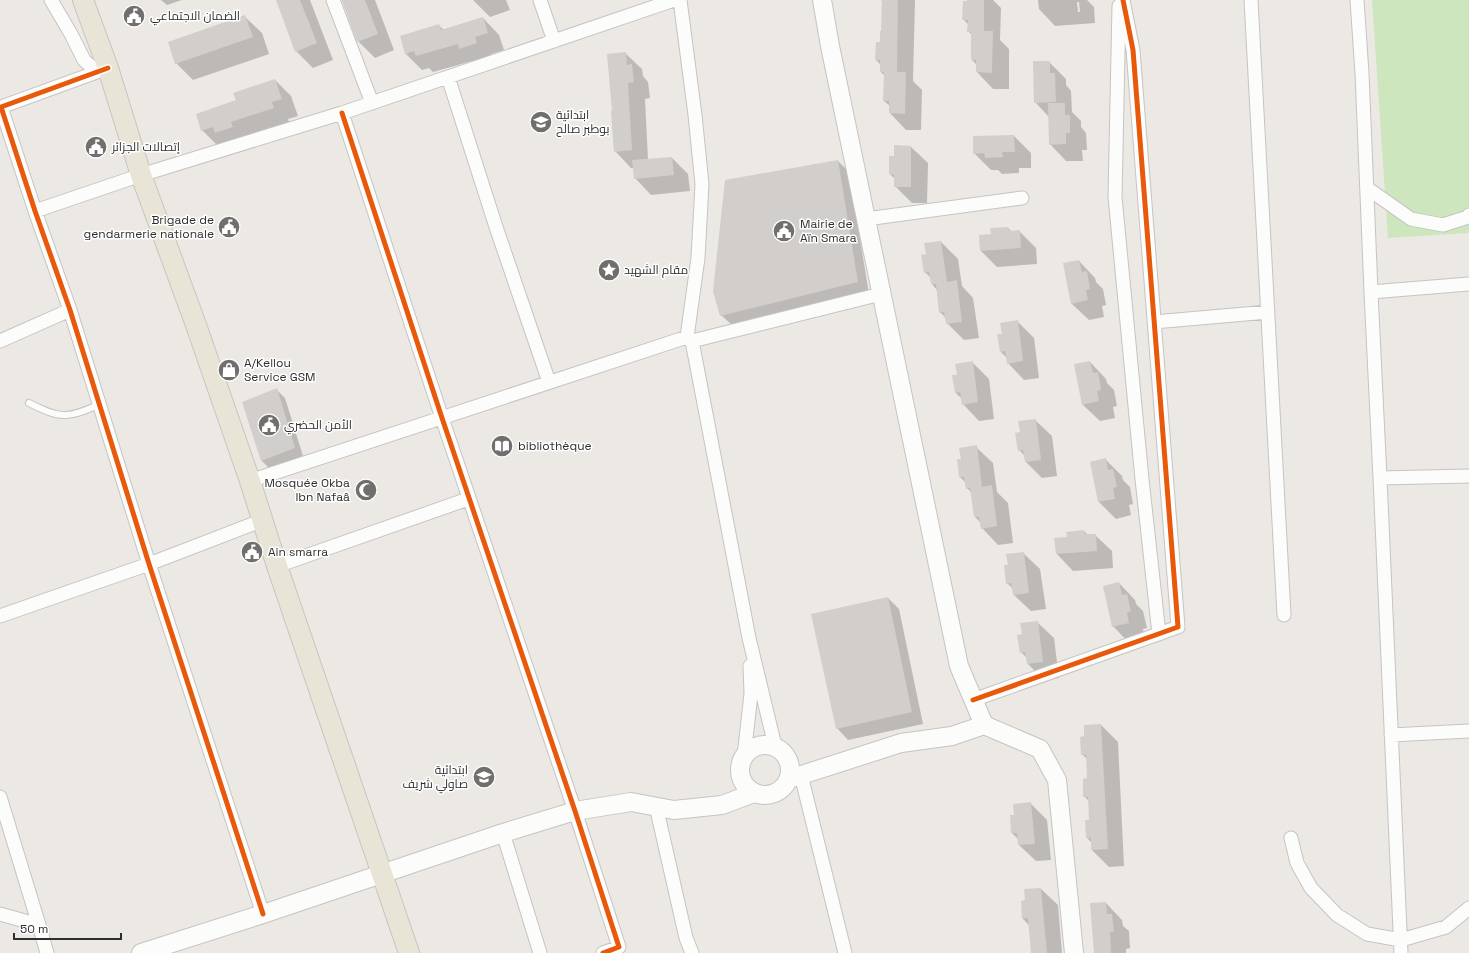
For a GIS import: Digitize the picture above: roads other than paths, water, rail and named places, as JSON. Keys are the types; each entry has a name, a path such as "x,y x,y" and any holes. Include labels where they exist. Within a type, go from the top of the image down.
{"main road":[{"path":"83,0 102,70 196,324 409,953"}],"street":[{"path":"51,0 84,60 102,70"},
{"path":"333,0 372,103"},
{"path":"540,0 554,41"},
{"path":"35,211 141,175 342,113 674,0"},
{"path":"680,0 695,115 702,184 698,258 690,339 749,638 774,746"},
{"path":"822,0 881,294 959,666 984,725"},
{"path":"1118,0 1115,197 1142,479 1159,634"},
{"path":"973,700 1178,627 1133,50 1124,0"},
{"path":"1250,0 1284,615"},
{"path":"1357,0 1362,80 1401,947"},
{"path":"102,70 1,108 70,310 263,914"},
{"path":"448,77 496,227 549,382"},
{"path":"342,113 468,499 575,811 619,947 603,953"},
{"path":"1367,188 1411,220 1443,225 1468,217 1469,215"},
{"path":"866,220 1022,198"},
{"path":"1371,292 1469,284"},
{"path":"250,481 549,382 690,339 881,294"},
{"path":"0,341 70,310"},
{"path":"1154,322 1268,312"},
{"path":"1380,478 1469,476"},
{"path":"277,566 468,499"},
{"path":"0,616 150,564 263,520"},
{"path":"749,638 751,694 744,756 740,764 741,777 747,788 754,793 762,796 775,794 795,777 901,743 952,736 984,725 1040,749 1057,780 1074,953"},
{"path":"1392,735 1469,731"},
{"path":"744,756 754,747 768,744 780,749 788,758 791,772 795,777 846,953"},
{"path":"788,758 839,763"},
{"path":"141,953 263,914 503,833 575,811 631,802 674,810 722,805 754,793"},
{"path":"0,797 3,813 39,925 46,953"},
{"path":"656,806 686,938 692,953"},
{"path":"503,833 540,953"},
{"path":"1291,838 1297,863 1311,888 1337,916 1367,934 1401,947 1446,927 1469,908"},
{"path":"0,914 39,925"}],"lane":[{"path":"29,403 50,413 66,416 83,412 100,404"}],"place":[{"name":"الضمان الاجتماعي","path":"134,16"},
{"name":"ابتدائية بوطبر صالح","path":"541,122"},
{"name":"إتصالات الجزائر","path":"96,147"},
{"name":"Brigade de gendarmerie nationale","path":"229,227"},
{"name":"Mairie de Aïn Smara","path":"784,231"},
{"name":"مقام الشهيد","path":"609,270"},
{"name":"A/Kellou Service GSM","path":"229,370"},
{"name":"الأمن الحضري","path":"269,425"},
{"name":"bibliothèque","path":"502,446"},
{"name":"Mosquée Okba Ibn Nafaâ","path":"366,490"},
{"name":"Ain smarra","path":"252,552"},
{"name":"ابتدائية صاولي شريف","path":"484,777"}]}
